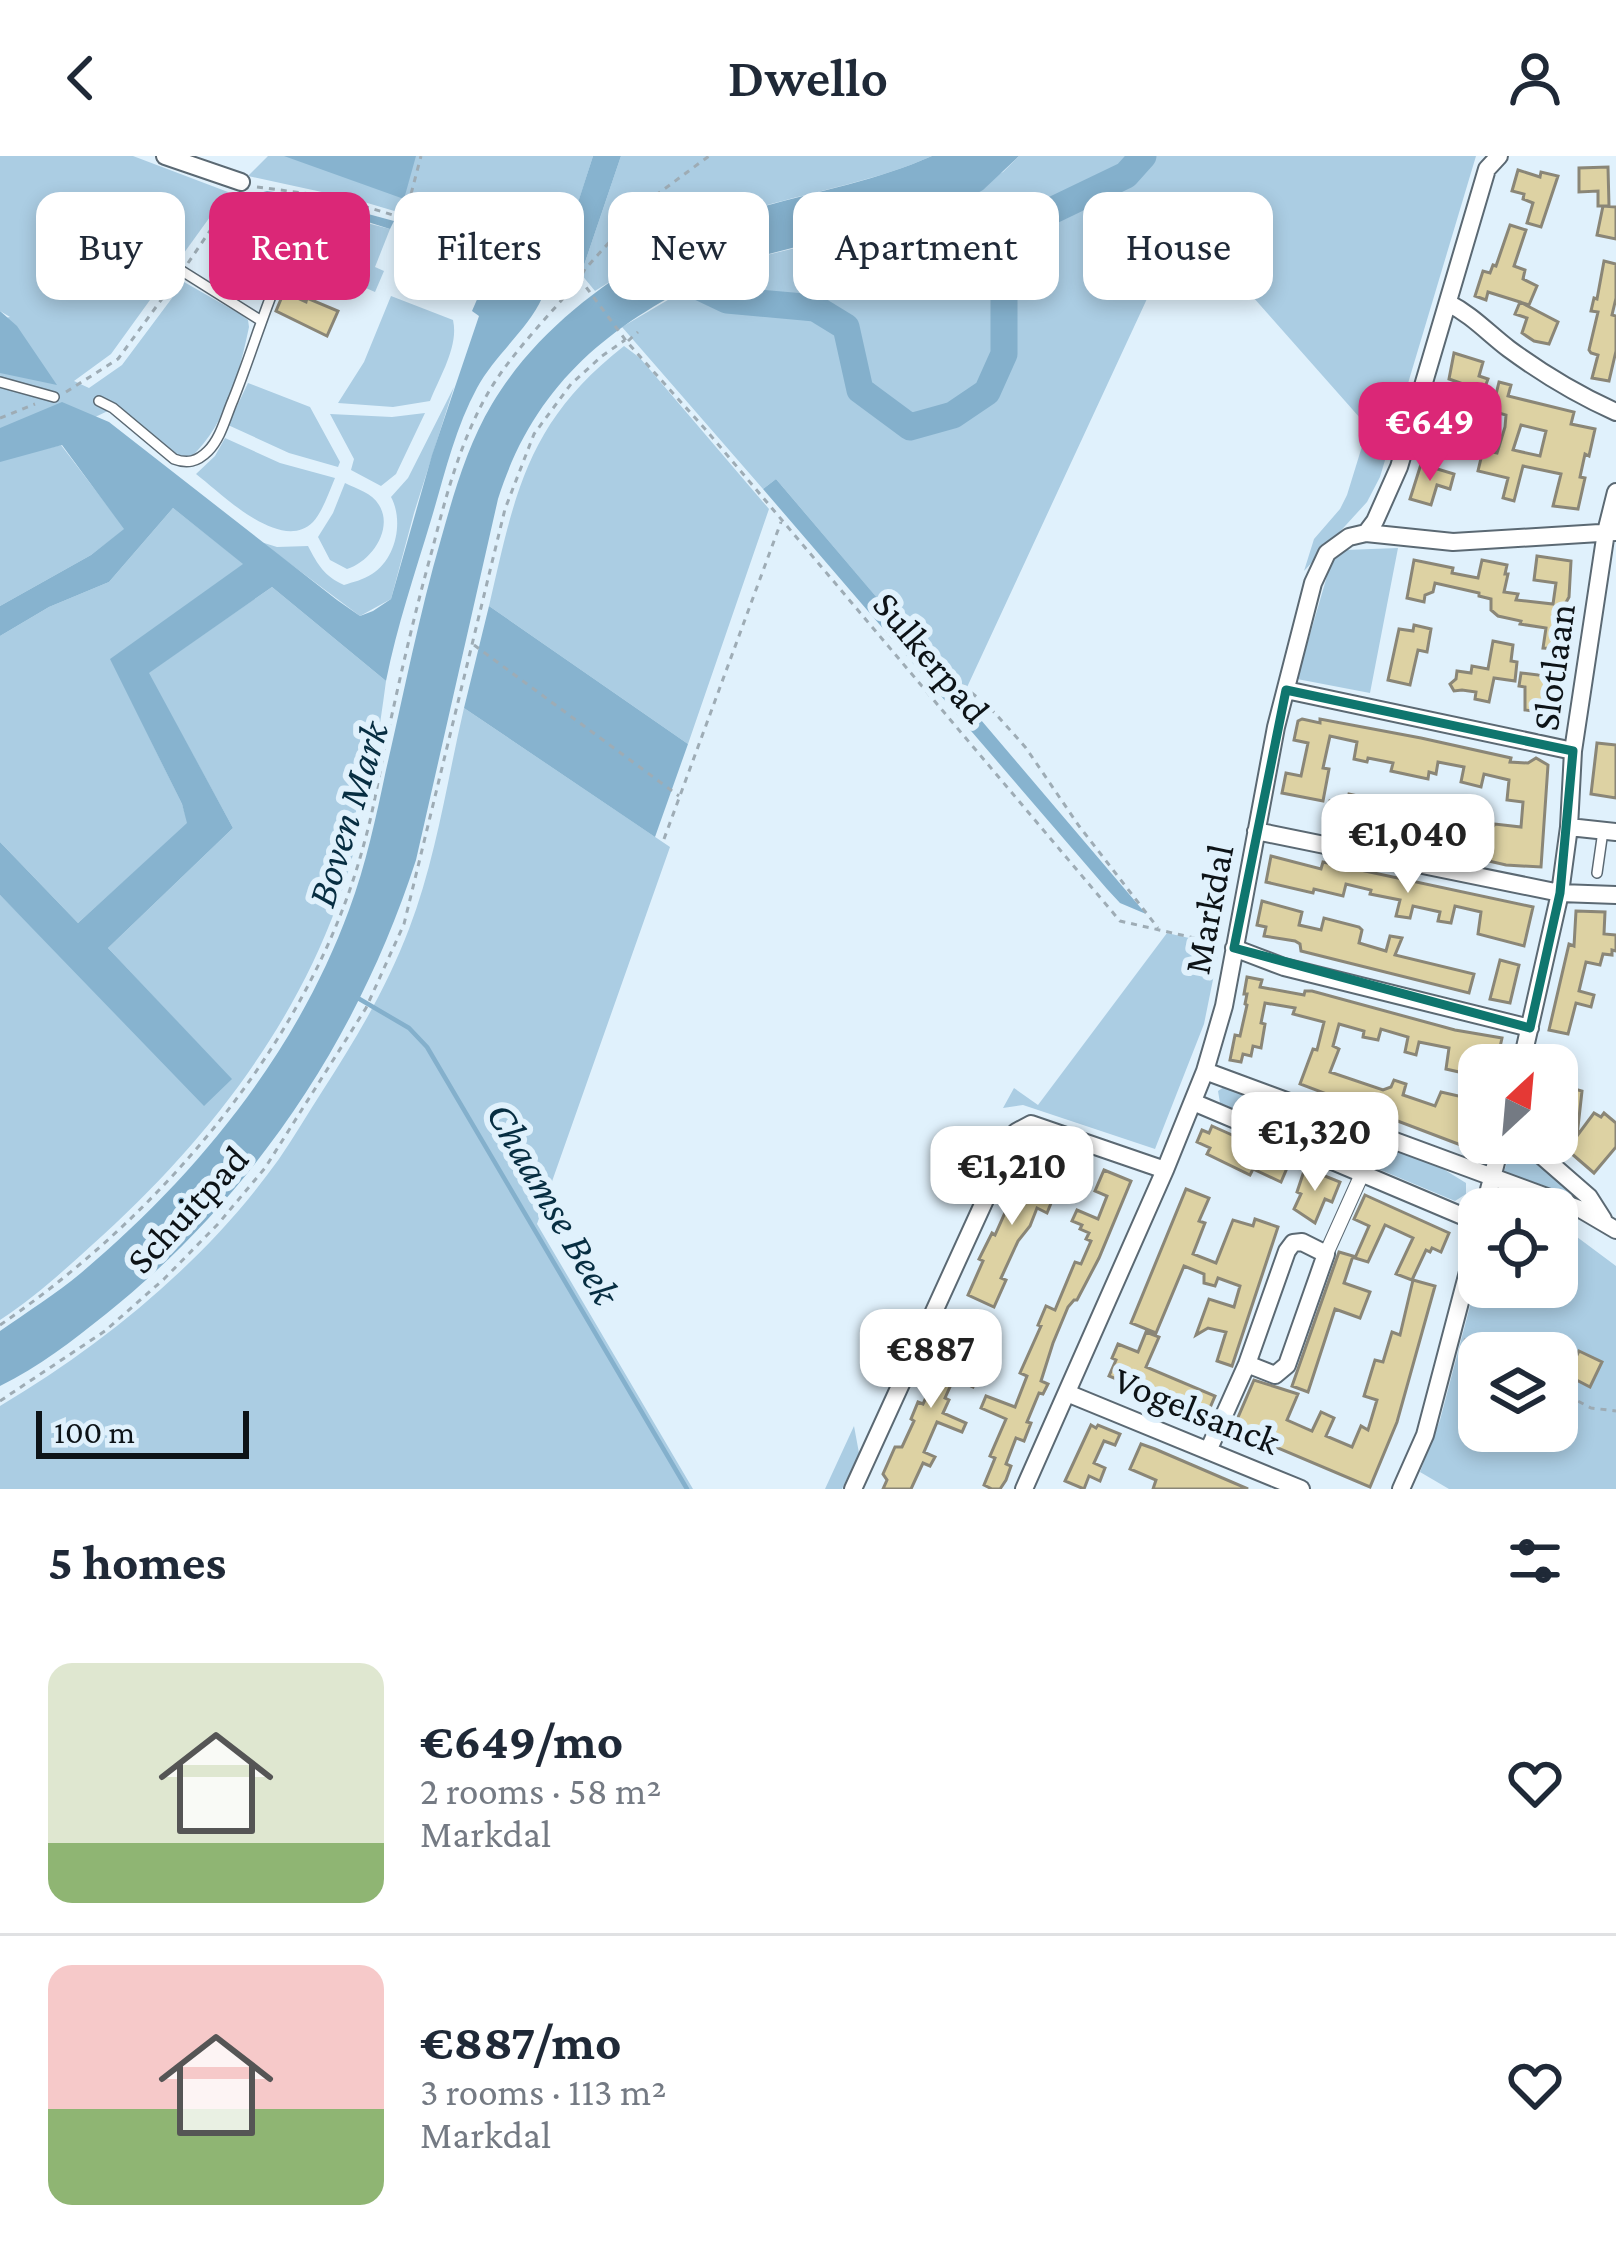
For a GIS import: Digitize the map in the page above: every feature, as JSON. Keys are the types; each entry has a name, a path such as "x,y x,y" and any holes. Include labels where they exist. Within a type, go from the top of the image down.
{"street":[{"path":"165,156 241,182"},
{"name":"Markdal","path":"1024,1489 1205,1071 1224,1006 1276,727 1313,584 1327,553 1349,537 1366,532 1375,521 1399,467 1487,169 1498,156"},
{"path":"1448,303 1467,312 1507,348 1576,395 1616,412"},
{"name":"Slotlaan","path":"1526,1044 1560,893 1573,752 1616,492"},
{"path":"1366,532 1453,542 1611,532"},
{"path":"1286,690 1573,752"},
{"path":"1569,827 1610,832"},
{"path":"1256,831 1560,893 1616,895"},
{"path":"1234,947 1284,967 1530,1028"},
{"path":"1205,1071 1582,1210 1612,1227"},
{"path":"1193,1102 1458,1217"},
{"path":"854,1489 1016,1132 1031,1124 1165,1171"},
{"path":"1489,1188 1495,1164"},
{"path":"1551,1164 1589,1197 1612,1227"},
{"path":"1247,1364 1275,1375 1287,1365 1326,1254 1362,1174"},
{"path":"1208,1451 1247,1364 1287,1251 1302,1242 1326,1254"},
{"path":"1406,1487 1426,1435 1458,1308"},
{"name":"Vogelsanck","path":"1067,1393 1301,1489"}],"lane":[{"path":"185,274 260,320"},
{"path":"99,401 174,459 192,461 216,441 269,300"},
{"path":"0,382 54,397"},
{"path":"1598,873 1610,832"}],"path":[{"path":"412,192 422,156"},
{"path":"584,271 644,204 709,156"},
{"path":"185,268 241,182 334,196 394,215"},
{"name":"Sulkerpad","path":"584,286 1120,920 1234,947"},
{"path":"0,418 54,397 118,359 161,300"},
{"path":"0,1325 47,1293 114,1235 225,1117 313,976 365,842 417,604 463,448 501,372 563,300"},
{"name":"Schuitpad","path":"0,1401 105,1331 218,1224 265,1168 366,1009 404,924 505,509 534,434 571,384 638,332"},
{"path":"664,839 782,520"},
{"path":"473,644 680,796"},
{"path":"923,687 964,686 977,694 1026,748 1160,930"},
{"path":"1452,1332 1458,1335"},
{"path":"1578,1401 1616,1411"}],"highlighted area":[{"path":"1286,690 1573,751 1560,893 1530,1028 1234,948"}],"shaded area":[{"path":"0,156 133,156 228,192 209,192 209,218 185,252 185,192 36,192 36,300 150,300 111,354 74,381 89,388 122,365 171,300 185,300 185,283 240,314 249,327 220,419 184,463 112,409 9,458 61,445 125,529 91,555 0,606 0,319 10,317 0,311"},
{"path":"268,156 593,156 581,192 394,192 394,211 370,204 370,192 322,192 248,176"},
{"path":"284,156 416,156 406,192 394,195"},
{"path":"593,156 621,156 584,265 584,192"},
{"path":"621,156 932,156 817,192 793,192 793,198 769,205 769,192 609,192"},
{"path":"932,156 1019,156 979,192 818,192"},
{"path":"1019,156 1476,156 1380,477 1367,502 1304,571 1314,539 1347,495 1368,427 1256,300 1273,300 1273,192 1083,192 1083,300 1146,300 962,698 776,479 763,489 622,327 668,300 769,300 769,254 793,249 793,300 1059,300 1059,192 961,192 1003,172"},
{"path":"608,194 608,283 595,291 584,278"},
{"path":"793,199 793,248 769,254 769,205"},
{"path":"370,214 394,221 390,229 370,223"},
{"path":"370,224 390,229 375,267 384,271 375,292 370,290"},
{"path":"608,284 608,300 665,300 580,363 554,391 513,459 498,499 416,860 364,990 294,1110 208,1218 106,1314 42,1362 0,1386 0,1331 81,1273 164,1195 239,1109 301,1014 327,963 366,858 433,568 468,453 509,378 572,311"},
{"path":"391,296 453,320 451,350 430,401 393,407 338,403 364,362"},
{"path":"477,300 541,300 484,376 462,419 386,681 272,587 149,673 233,828 108,948 232,1079 204,1106 0,895 0,842 78,923 187,823 110,659 243,564 173,508 109,582 49,607 0,636 0,606 91,555 124,529 62,445 0,462 0,428 62,402 109,422 360,616 391,599 432,455 479,316 472,311"},
{"path":"0,311 17,326 57,385 0,373"},
{"path":"624,346 640,358 769,509 688,744 489,606 507,528 530,462 566,403"},
{"path":"248,383 310,407 340,462 338,467 289,453 228,425"},
{"path":"454,387 391,599 360,616 261,542 277,547 308,546 322,569 344,585 372,574 387,559 395,539 397,517 391,497 408,478"},
{"path":"425,413 396,474 381,486 351,470 354,459 330,414 392,417"},
{"path":"225,438 280,463 335,478 313,522 300,530 269,526 196,474"},
{"path":"776,479 1146,914 1120,903 1107,889 763,489"},
{"path":"345,483 376,501 384,524 372,552 347,569 330,560 318,537"},
{"path":"173,508 244,564 111,659 188,823 78,923 0,842 0,636 49,607 109,582"},
{"path":"1398,548 1370,693 1297,679 1332,559 1345,550"},
{"path":"272,587 386,681 368,794 337,905 317,954 266,1047 203,1131 131,1209 0,1320 0,895 76,972 231,1079 108,948 233,828 148,673"},
{"path":"489,606 688,744 655,837 464,708"},
{"path":"464,708 670,847 537,1224 693,1489 0,1489 0,1406 116,1327 220,1232 279,1159 359,1032 391,971 418,902"},
{"path":"1167,933 1220,945 1204,1024 1155,1149 1023,1105 1003,1108 1014,1088 1038,1105"},
{"path":"1227,1085 1440,1167 1466,1183 1466,1188 1458,1188 1455,1201 1220,1103 1218,1091"},
{"path":"1506,1164 1541,1164 1567,1188 1551,1188 1504,1172"},
{"path":"1578,1238 1616,1266 1616,1489 1449,1489 1420,1472 1458,1352 1458,1452 1578,1452 1578,1332 1463,1332 1470,1308 1578,1308"},
{"path":"854,1426 859,1453 842,1489 825,1489"}],"building":[{"path":"1608,167 1609,206 1598,206 1598,191 1579,192 1579,168"},
{"path":"1518,170 1540,177 1541,172 1558,176 1541,227 1527,223 1533,203 1512,191"},
{"path":"1603,206 1616,207 1616,239 1597,235"},
{"path":"1510,225 1526,230 1514,266 1525,270 1523,279 1537,286 1529,305 1488,292 1486,300 1475,296 1483,271 1490,273 1496,266"},
{"path":"1604,261 1616,264 1612,315 1616,316 1616,351 1609,381 1592,378 1598,355 1589,350 1598,312 1591,311"},
{"path":"281,300 312,300 338,311 327,336 276,311"},
{"path":"1520,302 1558,322 1549,344 1522,333 1527,318 1515,314"},
{"path":"1454,353 1483,362 1479,376 1488,379 1475,414 1469,412 1460,443 1439,436 1432,427 1438,407 1457,413 1466,385 1449,379"},
{"path":"1499,382 1511,385 1508,396 1574,412 1571,424 1595,429 1580,477 1585,478 1578,509 1553,506 1561,474 1523,466 1514,501 1503,498 1508,478 1478,471 1483,450 1497,453 1505,427 1506,415 1492,411","holes":["1521,425 1546,431 1540,456 1513,450"]},
{"path":"1421,464 1454,474 1450,489 1437,485 1431,505 1410,499"},
{"path":"1537,556 1571,561 1559,649 1543,648 1546,628 1498,616 1491,610 1491,599 1479,593 1435,583 1424,602 1407,598 1414,560 1478,578 1482,560 1507,565 1504,592 1518,594 1516,600 1553,604 1556,583 1534,580"},
{"path":"1414,625 1431,629 1427,652 1418,650 1410,685 1388,680 1399,629 1413,631"},
{"path":"1493,641 1513,645 1515,681 1494,678 1489,702 1475,699 1476,692 1454,691 1450,684 1457,671 1471,673 1472,666 1488,669"},
{"path":"1521,673 1555,677 1553,714 1525,710"},
{"path":"1302,719 1421,738 1511,758 1510,762 1528,763 1536,758 1548,765 1541,867 1506,865 1325,823 1330,801 1347,804 1349,794 1362,797 1361,803 1412,818 1418,798 1430,801 1431,823 1453,828 1457,812 1471,814 1467,831 1486,835 1495,824 1521,827 1523,802 1507,800 1509,780 1484,774 1481,787 1461,782 1464,767 1438,762 1436,774 1429,772 1428,779 1391,771 1393,763 1354,759 1357,742 1330,736 1323,801 1282,793 1286,773 1301,776 1308,743 1294,740"},
{"path":"1597,743 1616,745 1616,798 1591,794"},
{"path":"1271,856 1321,869 1323,862 1533,907 1524,946 1478,934 1481,912 1455,906 1451,923 1438,921 1440,912 1413,906 1410,918 1396,916 1400,900 1370,894 1371,890 1346,884 1343,896 1266,882"},
{"path":"1262,901 1302,912 1299,925 1321,930 1324,918 1359,927 1359,943 1386,951 1390,936 1402,938 1395,955 1474,974 1469,993 1301,951 1295,941 1264,936 1266,927 1257,925"},
{"path":"1576,911 1605,912 1604,934 1616,935 1616,951 1603,954 1600,965 1586,962 1579,991 1594,995 1591,1007 1576,1003 1568,1034 1549,1030 1569,944 1574,946"},
{"path":"1500,960 1519,965 1510,1003 1490,999"},
{"path":"1247,977 1262,980 1260,987 1304,995 1312,991 1502,1038 1501,1044 1458,1044 1458,1072 1446,1069 1449,1048 1419,1042 1416,1055 1405,1052 1408,1037 1381,1029 1378,1040 1339,1024 1333,1046 1339,1049 1330,1072 1383,1090 1394,1080 1406,1084 1403,1095 1435,1106 1441,1092 1458,1096 1458,1144 1300,1084 1324,1022 1293,1014 1295,1008 1265,1003 1261,1048 1253,1046 1251,1056 1243,1054 1241,1062 1230,1060 1235,1035 1240,1036"},
{"path":"1594,1113 1601,1117 1604,1113 1616,1123 1616,1147 1594,1173 1578,1159 1578,1135"},
{"path":"1212,1126 1290,1161 1281,1182 1253,1169 1250,1175 1207,1154 1210,1148 1197,1142 1202,1130 1209,1133"},
{"path":"1032,1144 1048,1152 1037,1188 1054,1196 1047,1213 1037,1208 1018,1241 994,1307 968,1295 983,1261 979,1259 992,1233 995,1235"},
{"path":"1305,1168 1340,1182 1332,1202 1325,1199 1315,1223 1294,1209"},
{"path":"1104,1170 1131,1181 1099,1258 1077,1300 1068,1307 1053,1343 1041,1381 1048,1384 1039,1393 1024,1441 1016,1438 1006,1464 1011,1466 1006,1480 1000,1489 992,1489 984,1485 1006,1419 981,1408 986,1396 1015,1407 1027,1376 1020,1373 1046,1306 1055,1310 1075,1262 1081,1264 1091,1241 1086,1239 1089,1233 1080,1229 1082,1225 1072,1221 1077,1210 1098,1219 1107,1196 1095,1191"},
{"path":"1186,1189 1209,1198 1193,1254 1216,1263 1233,1220 1253,1226 1255,1219 1278,1227 1232,1366 1217,1361 1226,1332 1208,1328 1196,1335 1209,1299 1234,1307 1240,1286 1218,1278 1215,1286 1204,1283 1204,1274 1184,1266 1156,1333 1131,1323"},
{"path":"1365,1195 1449,1233 1441,1252 1426,1250 1412,1280 1396,1274 1413,1238 1385,1225 1368,1262 1355,1258 1369,1226 1354,1219"},
{"path":"1339,1252 1353,1256 1344,1283 1370,1292 1360,1318 1335,1309 1308,1392 1292,1386"},
{"path":"1413,1280 1435,1286 1397,1422 1370,1487 1233,1429 1254,1380 1298,1394 1287,1420 1312,1431 1321,1412 1334,1418 1326,1436 1352,1447 1361,1426 1368,1430 1377,1400 1364,1396 1375,1360 1383,1362 1392,1332 1400,1335"},
{"path":"958,1326 974,1333 959,1364 979,1373 973,1387 954,1378 945,1398 949,1400 943,1413 966,1423 962,1432 937,1422 924,1452 935,1457 930,1466 923,1463 911,1489 883,1489 887,1480 883,1474 895,1447 902,1447 918,1402 923,1404 935,1378 927,1374 947,1330 955,1334"},
{"path":"1146,1332 1159,1337 1146,1367 1215,1396 1206,1417 1109,1376 1118,1344 1138,1352"},
{"path":"1578,1353 1602,1362 1590,1387 1578,1381"},
{"path":"1091,1425 1120,1434 1115,1445 1104,1441 1094,1463 1105,1468 1100,1481 1089,1476 1084,1489 1065,1481"},
{"path":"1141,1444 1248,1489 1153,1489 1156,1480 1130,1469"}],"waterway":[{"path":"727,300 815,308 846,327 860,390 910,427 953,415 987,392 1004,354 1004,268 1049,212 1126,175 1143,156"},
{"name":"Chaamse Beek","path":"356,997 409,1028 427,1047 687,1489"}],"water label":[{"name":"Boven Mark","path":"347,814"}]}
